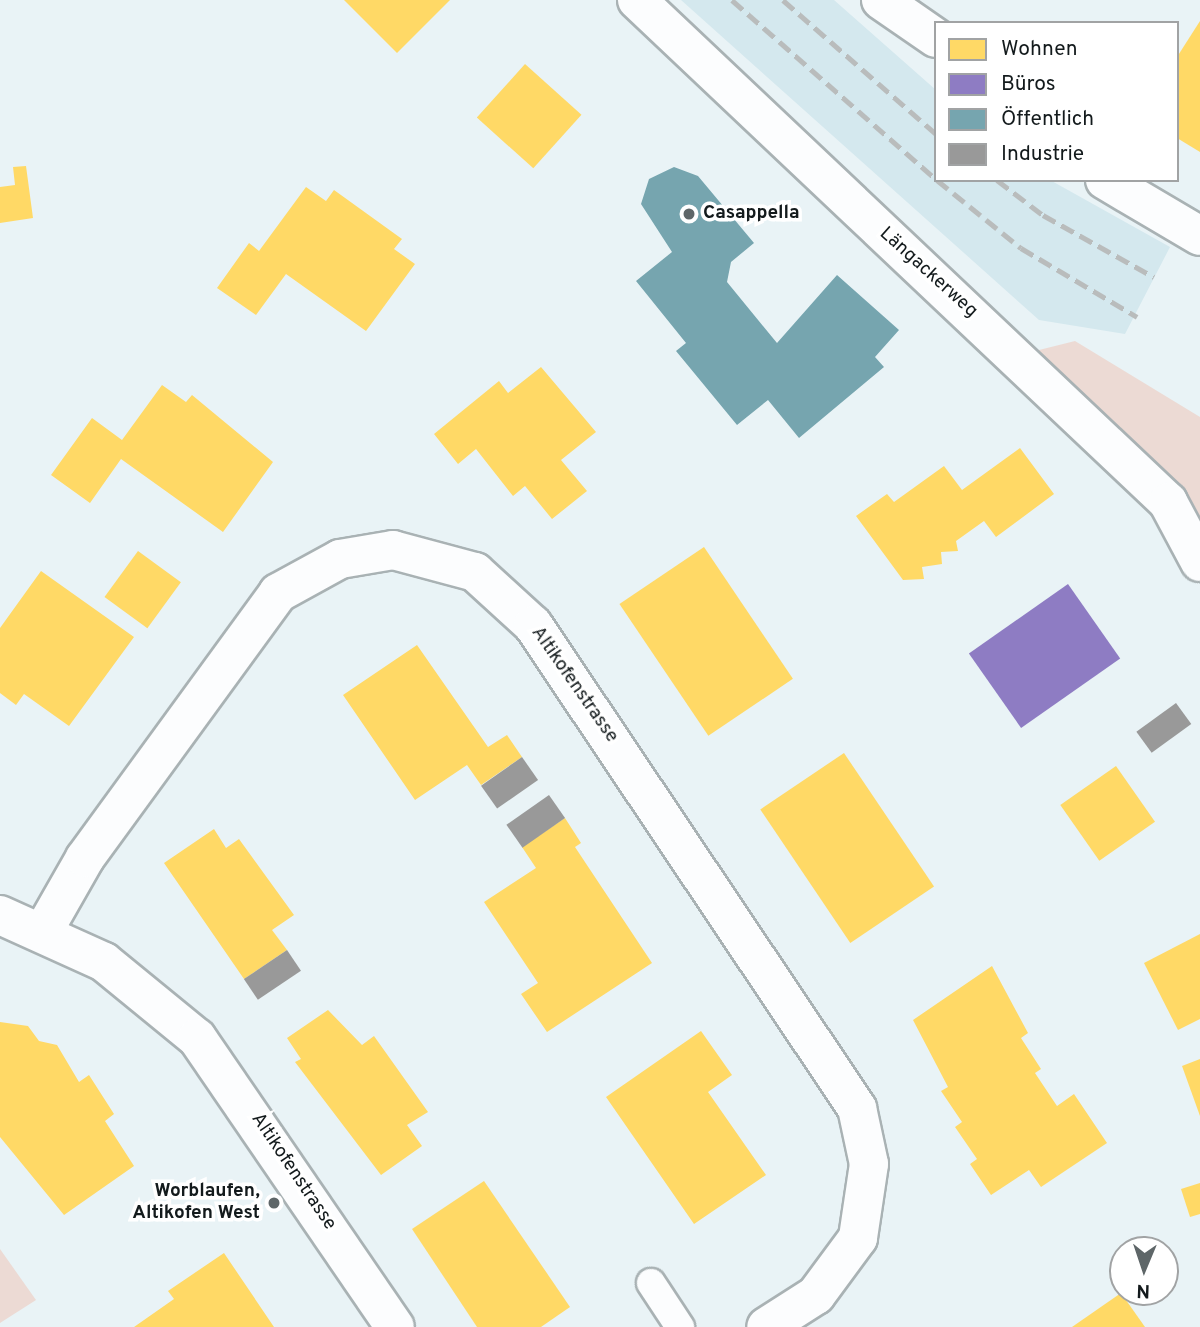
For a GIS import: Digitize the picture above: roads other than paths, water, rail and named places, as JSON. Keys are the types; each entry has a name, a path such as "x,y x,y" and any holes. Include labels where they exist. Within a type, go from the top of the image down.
{"street":[{"name":"Längackerweg","path":"636,0 1158,492 1200,562"},
{"path":"881,0 934,37"},
{"path":"1108,182 1200,236"},
{"name":"Altikofenstrasse","path":"44,930 85,858 278,593 340,559 393,550 475,572 533,625 857,1108 869,1164 858,1238 816,1295 766,1327"},
{"name":"Altikofenstrasse","path":"0,915 44,930 136,984 197,1038 395,1327"}],"lane":[{"path":"651,1283 680,1327"}],"railway":[{"path":"732,0 934,177"},
{"path":"783,0 934,132"},
{"path":"939,182 1021,248 1137,317"},
{"path":"1000,182 1043,215 1154,277"}],"place":[{"name":"Casappella","path":"689,214"},
{"name":"Worblaufen, Altikofen West","path":"274,1203"}]}
